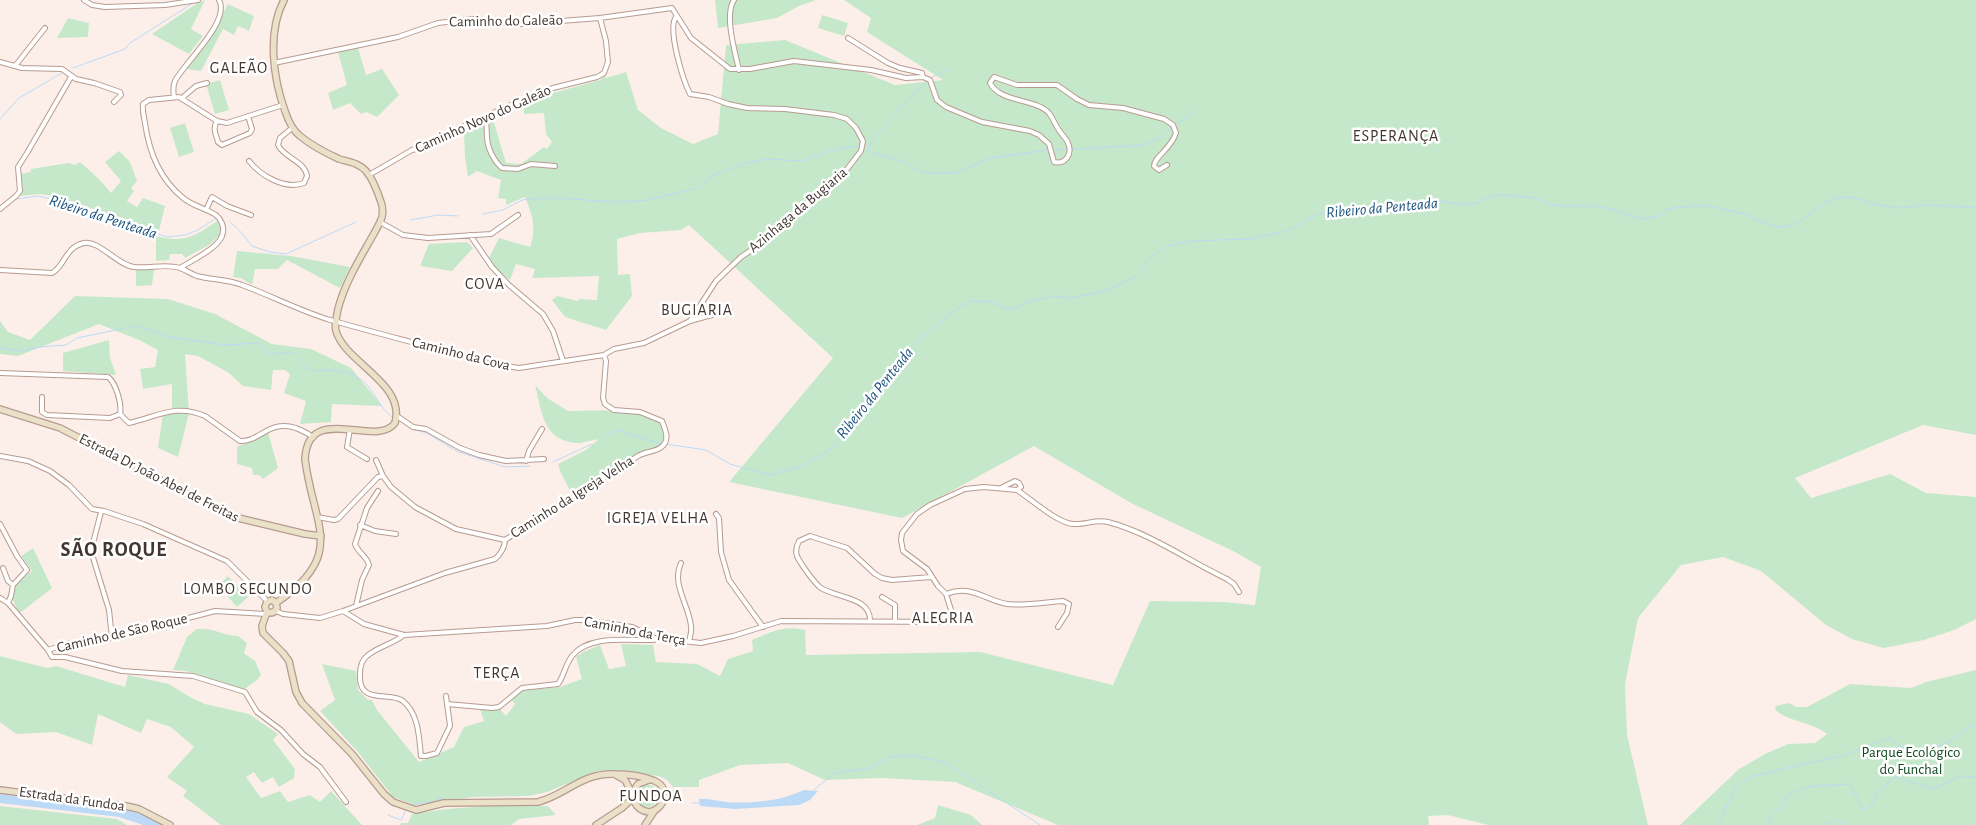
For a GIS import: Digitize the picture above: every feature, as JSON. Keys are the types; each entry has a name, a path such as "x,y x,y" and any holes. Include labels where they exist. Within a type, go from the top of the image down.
{"main road":[{"path":"276,603 305,578 313,569 319,556 320,536 318,517 305,459 306,449 313,438 324,430 382,430 392,426 396,416 395,404 380,380 343,345 337,334 336,321 344,289 380,222 382,214 381,202 369,175 358,165 332,155 304,140 292,128 278,89 274,63 274,42 284,0"},
{"name":"Estrada Dr João Abel de Freitas","path":"0,409 60,428 230,516 320,536"},
{"path":"276,603 272,600 268,601 265,606 266,613 262,626 263,633 289,661 296,692 302,703 352,754 384,794 393,802 416,810 444,803 538,802 591,776 612,774 639,776 660,785 665,796 661,806 655,810 645,825"},
{"path":"266,613 276,611 276,603"},
{"path":"612,774 625,780 645,825"},
{"path":"596,825 622,808 633,796 638,784 649,780"},
{"name":"Estrada da Fundoa","path":"0,790 126,806 139,809 170,825"},
{"path":"622,808 655,810"}],"street":[{"path":"84,0 92,5 106,7 165,5 198,0"},
{"path":"174,97 175,82 214,28 222,9 219,0"},
{"path":"734,0 730,19 739,70"},
{"name":"Caminho do Galeão","path":"274,63 398,37 438,23 485,20 521,24 600,18 672,8 676,17"},
{"path":"676,17 696,44 724,66 739,70 794,60 871,70 906,78 923,77 930,80 937,100 946,107 982,122 1030,131 1039,135 1049,144 1054,162 1063,163 1069,156 1069,146 1049,113 1042,108 1017,100 996,90 990,83 994,77 1009,84 1057,85 1077,100 1089,105 1123,108 1164,120 1173,125 1176,133 1170,147 1153,163 1159,170 1167,165"},
{"name":"Azinhaga da Bugiaria","path":"676,17 672,25 682,76 690,94 709,97 747,108 792,110 834,115 847,119 856,128 863,141 862,148 844,173 756,247 741,257 716,281 690,321"},
{"name":"Caminho Novo do Galeão","path":"369,175 412,150 434,144 460,128 484,117 540,93 597,77 604,73 608,62 606,42 600,18"},
{"path":"15,66 45,28"},
{"path":"848,38 888,63 922,73 923,77"},
{"path":"0,62 15,66 62,69 70,77 120,92 121,95 114,102"},
{"path":"0,208 16,196 20,186 18,164 27,152 70,77"},
{"path":"182,98 196,86 207,83"},
{"path":"180,268 216,245 223,232 220,220 210,212 182,198 164,178 148,142 142,107 145,102 174,97 182,98 217,121 226,122 283,105"},
{"path":"217,121 214,130 218,142 222,145 250,134 252,129 248,116"},
{"path":"484,117 488,123 487,137 492,154 496,163 502,168 518,168 531,164 555,166"},
{"path":"249,161 257,171 267,177 287,184 304,183 307,176 305,169 283,152 278,145 280,138 292,128"},
{"path":"206,210 212,197 227,206 251,215"},
{"path":"380,222 403,235 428,238 492,234 518,215"},
{"path":"470,235 492,267 508,285 543,314 553,331 563,361"},
{"name":"Caminho da Cova","path":"0,270 52,273 57,269 67,253 85,242 92,243 126,265 139,267 169,266 180,268 198,276 230,280 289,305 336,321 488,363 519,368 604,354 614,349 644,343 690,321 730,310"},
{"name":"Caminho da Igreja Velha","path":"276,611 283,614 320,618 445,573 495,559 505,540 643,452 659,448 665,443 666,431 662,421 640,412 614,410 606,406 603,398 606,361 604,354"},
{"path":"0,373 108,377 113,382 116,390 121,410 120,414"},
{"path":"42,397 42,412 47,415 114,418 120,414"},
{"path":"120,414 129,423 163,412 180,411 198,414 205,416 240,441 246,441 257,434 283,425 305,431 313,438"},
{"path":"396,416 413,426 426,429 471,453 506,461 544,459"},
{"path":"350,429 347,445 349,449 367,459"},
{"path":"526,461 529,451 542,429"},
{"path":"0,456 38,465 69,484 92,509 143,524 227,561 268,601"},
{"path":"376,460 383,476 391,487 415,507 456,529 505,540"},
{"path":"318,517 334,520 340,517 378,476 383,476"},
{"path":"1001,488 1017,482 1021,487 1017,490"},
{"path":"1058,627 1067,613 1068,604 1063,601 1007,604 972,591 955,590 946,594 931,577 927,568 903,551 901,540 906,526 917,514 940,499 965,490 984,487 1017,490 1062,520 1073,524 1098,521 1107,522 1144,536 1226,579 1234,584 1239,592"},
{"path":"356,606 362,580 369,564 366,558 357,550 355,544 367,508 378,491"},
{"path":"100,512 91,551 109,610 112,638"},
{"path":"716,514 719,518 721,552 729,580 763,627"},
{"path":"0,524 17,556 27,570 13,585 8,603"},
{"path":"360,525 375,531 396,534"},
{"path":"870,620 868,608 850,598 824,589 817,584 797,556 796,549 800,541 810,536 847,548 875,574 882,578 892,580 931,577"},
{"path":"681,563 678,574 679,587 691,625 689,642"},
{"path":"3,568 8,581 13,585"},
{"name":"Caminho da Terça","path":"343,611 364,624 404,635 547,626 585,620 632,627 655,638 689,642 710,642 781,622 870,620 949,622 953,616 946,594"},
{"name":"Caminho de São Roque","path":"0,598 8,603 48,650 66,644 112,638 215,611 266,613"},
{"path":"882,598 895,605 895,621"},
{"path":"404,635 365,658 360,674 362,686 372,695 403,701 416,722 421,756 437,753 449,731 450,722 446,696"},
{"path":"447,704 499,707 522,688 558,684 571,657 588,645 598,642 654,640 655,638"},
{"path":"48,650 52,657 65,657 122,671 194,676 245,692 258,712 281,730 303,754 320,768 346,802"}],"green space":[{"path":"205,0 191,29 203,36 189,54 152,34 199,2"},
{"path":"715,0 816,0 799,6 777,18 718,28"},
{"path":"844,0 1976,0 1976,435 1923,425 1795,478 1811,498 1890,474 1926,493 1976,497 1976,619 1954,630 1924,640 1884,648 1852,639 1826,625 1761,571 1723,557 1681,565 1638,618 1625,684 1627,735 1648,825 1488,825 1448,815 1428,816 1429,825 1058,825 955,782 881,778 825,780 788,763 740,765 699,780 699,787 673,787 667,780 659,776 606,770 593,773 547,792 529,796 473,797 415,805 393,797 357,751 320,711 335,700 322,664 356,671 358,690 368,700 372,700 377,710 419,762 454,747 464,727 484,721 480,709 499,708 506,716 515,704 510,698 520,691 560,687 582,679 576,657 600,645 609,669 626,666 621,644 653,645 656,662 697,664 720,676 728,659 753,651 752,640 778,630 790,628 805,630 806,655 980,652 1113,685 1150,601 1223,602 1255,605 1261,567 1235,552 1131,503 1034,446 902,518 729,482 833,358 689,225 681,230 640,233 617,239 618,275 630,274 632,296 606,330 565,317 552,300 557,296 578,301 580,299 597,300 599,276 532,278 535,269 516,264 510,280 494,267 489,258 499,238 530,247 533,234 532,216 525,197 506,205 506,199 498,198 501,180 477,171 468,177 464,133 493,119 506,163 521,164 544,147 547,149 552,142 546,134 544,113 524,114 524,101 600,80 605,75 606,78 626,72 638,110 661,128 693,144 718,134 726,45 785,40 895,85 943,80 867,32 871,18"},
{"path":"228,4 254,16 249,31 238,26 234,35 223,29 201,71 186,69 217,25"},
{"path":"822,15 848,23 844,36 818,28"},
{"path":"68,18 89,23 88,37 57,38"},
{"path":"358,48 366,75 382,69 399,95 377,117 366,112 361,114 350,103 333,110 328,93 347,85 338,52"},
{"path":"220,80 229,110 215,114 206,84"},
{"path":"185,123 194,152 179,157 170,128"},
{"path":"119,151 130,162 137,181 131,188 134,191 127,201 137,207 143,198 165,206 159,231 55,196 40,194 19,196 23,186 21,174 31,172 31,169 68,163 75,165 80,162 111,193 121,181 105,162"},
{"path":"217,221 220,226 220,235 209,245 185,258 182,254 170,254 169,260 156,261 156,236 182,239 195,235"},
{"path":"467,242 473,248 452,271 420,266 429,244"},
{"path":"237,251 291,256 350,267 340,288 287,260 278,269 255,269 252,285 241,278 233,277"},
{"path":"136,270 154,270 152,285 136,286"},
{"path":"75,296 168,299 215,314 272,344 311,349 351,368 382,406 332,404 331,422 300,424 306,401 284,393 290,374 285,370 273,370 271,390 243,386 229,373 198,356 185,354 189,413 178,457 158,448 163,413 172,413 172,384 143,389 140,369 155,367 158,350 99,324 18,356 0,354 0,321 8,332 30,340"},
{"path":"109,340 110,358 116,375 63,371 63,353"},
{"path":"535,385 547,398 568,411 633,410 662,421 667,437 659,448 643,453 574,498 558,464 586,450 599,439 580,443 568,442 558,438 546,424"},
{"path":"268,432 278,468 263,479 259,475 253,475 252,468 237,464 237,447"},
{"path":"33,548 52,588 20,613 13,599 14,589 32,571 21,556"},
{"path":"228,576 248,597 237,607 218,586"},
{"path":"197,629 212,630 238,636 247,643 244,653 255,661 261,675 243,690 186,671 173,670 187,637"},
{"path":"0,656 47,668 56,666 125,687 128,675 169,684 205,704 249,714 278,734 273,740 295,769 294,778 279,787 273,777 262,783 254,772 246,777 261,798 280,791 288,802 310,795 320,802 331,791 362,825 221,825 183,796 187,791 167,777 194,747 171,727 147,719 141,733 98,714 92,745 56,732 16,734 0,722"},
{"name":"Parque Ecológico do Funchal","path":"1976,670 1976,825 1680,825 1739,769 1765,754 1788,744 1815,743 1827,734 1815,727 1781,714 1775,710 1776,706 1788,703 1797,707 1807,707 1850,684 1911,688 1926,682"},
{"path":"648,785 656,788 659,796 656,804 648,807 640,804 637,796 640,788"},
{"path":"504,805 548,806 556,815 519,819 511,825 400,825 401,823 408,823 412,814 446,809"},
{"path":"938,805 971,815 982,825 917,825 935,818"},
{"path":"0,806 117,819 127,825 0,825"}],"water":[{"path":"804,790 818,791 810,800 799,805 735,809 700,806 699,799 736,803 756,802 786,797"},
{"path":"0,794 124,809 144,815 162,825 143,825 119,817 0,803"}],"waterway":[{"path":"73,68 125,49 130,43 193,3"},
{"name":"Ribeiro da Penteada","path":"932,77 947,70"},
{"path":"0,119 19,98 62,73"},
{"name":"Ribeiro da Penteada","path":"867,150 877,134 926,81"},
{"name":"Ribeiro da Penteada","path":"1176,124 1196,112"},
{"name":"Ribeiro da Penteada","path":"1073,149 1145,145 1163,136 1171,127"},
{"name":"Ribeiro da Penteada","path":"483,214 503,210 522,200 531,199 557,198 615,202 648,200 697,188 713,175 747,163 768,159 801,161 840,148 859,146"},
{"name":"Ribeiro da Penteada","path":"866,149 873,153 901,161 918,171 927,173 955,173 990,158 1048,150"},
{"name":"Ribeiro da Penteada","path":"1055,150 1067,149"},
{"name":"Ribeiro da Penteada","path":"604,436 616,430 659,443 706,450 730,464 770,475 801,466 831,449 907,350 956,309 971,301 991,302 1007,309 1017,308 1027,302 1054,296 1070,298 1105,291 1133,278 1153,255 1168,246 1190,241 1249,239 1282,232 1294,228 1317,214 1440,201 1464,205 1477,203 1494,195 1534,198 1558,206 1592,206 1617,210 1645,219 1659,216 1666,210 1674,208 1710,206 1745,214 1778,227 1789,226 1799,222 1826,202 1840,197 1854,198 1877,205 1900,208 1926,205 1976,208"},
{"name":"Ribeiro da Penteada","path":"16,199 38,196 66,202 167,237 185,235 198,230 216,218"},
{"name":"Ribeiro da Penteada","path":"411,220 438,215 458,216"},
{"name":"Ribeiro da Penteada","path":"229,221 252,246 270,252 286,254 356,222"},
{"name":"Ribeiro da Penteada","path":"0,348 21,351 66,345 77,338 135,326 167,337 227,345 257,343 270,354 292,352 310,370 346,372 355,376 367,385 392,417"},
{"name":"Ribeiro da Penteada","path":"412,429 427,433 456,451 505,467 530,466"},
{"name":"Ribeiro da Penteada","path":"553,462 592,444"},
{"path":"1718,825 1736,786 1753,776 1845,755 1888,738 1906,750 1920,754 1952,740 1971,725 1976,724"},
{"path":"814,790 833,774 869,769 890,757 913,755 946,763 1040,825"},
{"path":"1768,825 1771,815 1783,805 1790,793 1813,786 1849,784 1862,808 1866,809 1871,806 1877,792 1895,777 1933,789 1961,776 1976,777"},
{"path":"407,805 437,801 437,799 441,798"},
{"path":"692,803 700,803"},
{"path":"388,815 401,820 406,809"},
{"path":"1824,825 1835,820 1846,825"}],"district":[{"name":"GALEÃO","path":"239,68"},
{"name":"ESPERANÇA","path":"1396,136"},
{"name":"COVA","path":"485,284"},
{"name":"BUGIARIA","path":"697,310"},
{"name":"IGREJA VELHA","path":"658,518"},
{"name":"SÃO ROQUE","path":"114,550"},
{"name":"LOMBO SEGUNDO","path":"248,589"},
{"name":"ALEGRIA","path":"943,618"},
{"name":"TERÇA","path":"497,673"},
{"name":"FUNDOA","path":"651,796"}]}
